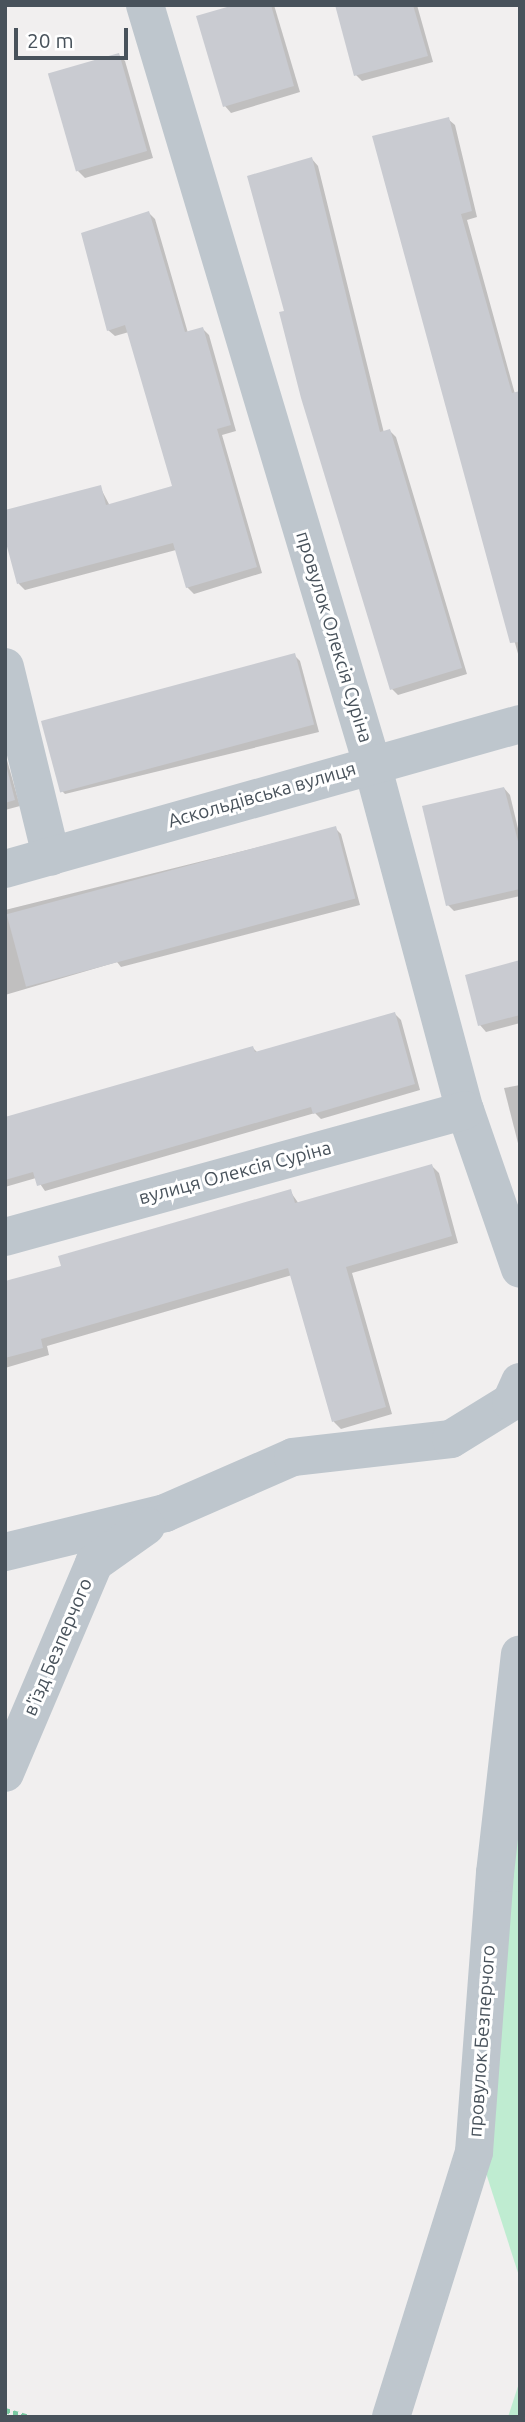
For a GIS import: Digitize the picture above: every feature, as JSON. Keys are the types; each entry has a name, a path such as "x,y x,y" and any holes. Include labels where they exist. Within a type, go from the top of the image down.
{"street":[{"name":"провулок Олексія Суріна","path":"145,5 372,764 465,1110 520,1269"},
{"path":"5,667 51,856"},
{"name":"Аскольдівська вулиця","path":"5,869 520,724"},
{"name":"вулиця Олексія Суріна","path":"5,1237 465,1110"},
{"path":"5,1552 164,1513 293,1457 451,1439 511,1402 520,1382"},
{"name":"в'їзд Безперчого","path":"5,1773 94,1563 164,1513"},
{"name":"провулок Безперчого","path":"391,2417 474,2152 495,1873 520,1654"}],"path":[{"path":"5,2410 29,2417"}],"green space":[{"path":"520,1826 520,2279 485,2170 495,1873"},
{"path":"520,2380 520,2417 508,2417"}],"building":[{"path":"234,5 271,5 294,86 223,107 196,16"},
{"path":"335,5 413,5 428,56 354,76"},
{"path":"119,53 147,151 76,171 48,73"},
{"path":"449,117 472,211 461,214 512,393 520,391 520,642 510,643 372,136"},
{"path":"312,157 380,432 390,429 462,668 390,690 301,398 279,312 284,311 247,176"},
{"path":"149,211 185,332 203,327 231,425 217,429 257,567 186,588 173,543 17,584 5,539 5,510 101,485 106,505 172,486 125,325 107,331 81,233"},
{"path":"295,653 314,724 60,793 41,721"},
{"path":"5,761 15,800 5,803"},
{"path":"504,787 520,849 520,889 446,906 422,806"},
{"path":"336,826 355,898 26,987 7,914"},
{"path":"520,960 520,1015 478,1026 465,975"},
{"path":"395,1012 415,1084 313,1114 311,1107 37,1186 33,1172 5,1180 5,1117 253,1046 255,1052"},
{"path":"432,1164 452,1236 346,1267 386,1407 332,1422 288,1268 41,1339 43,1348 5,1358 5,1281 61,1266 58,1256 291,1189 295,1203"}]}
